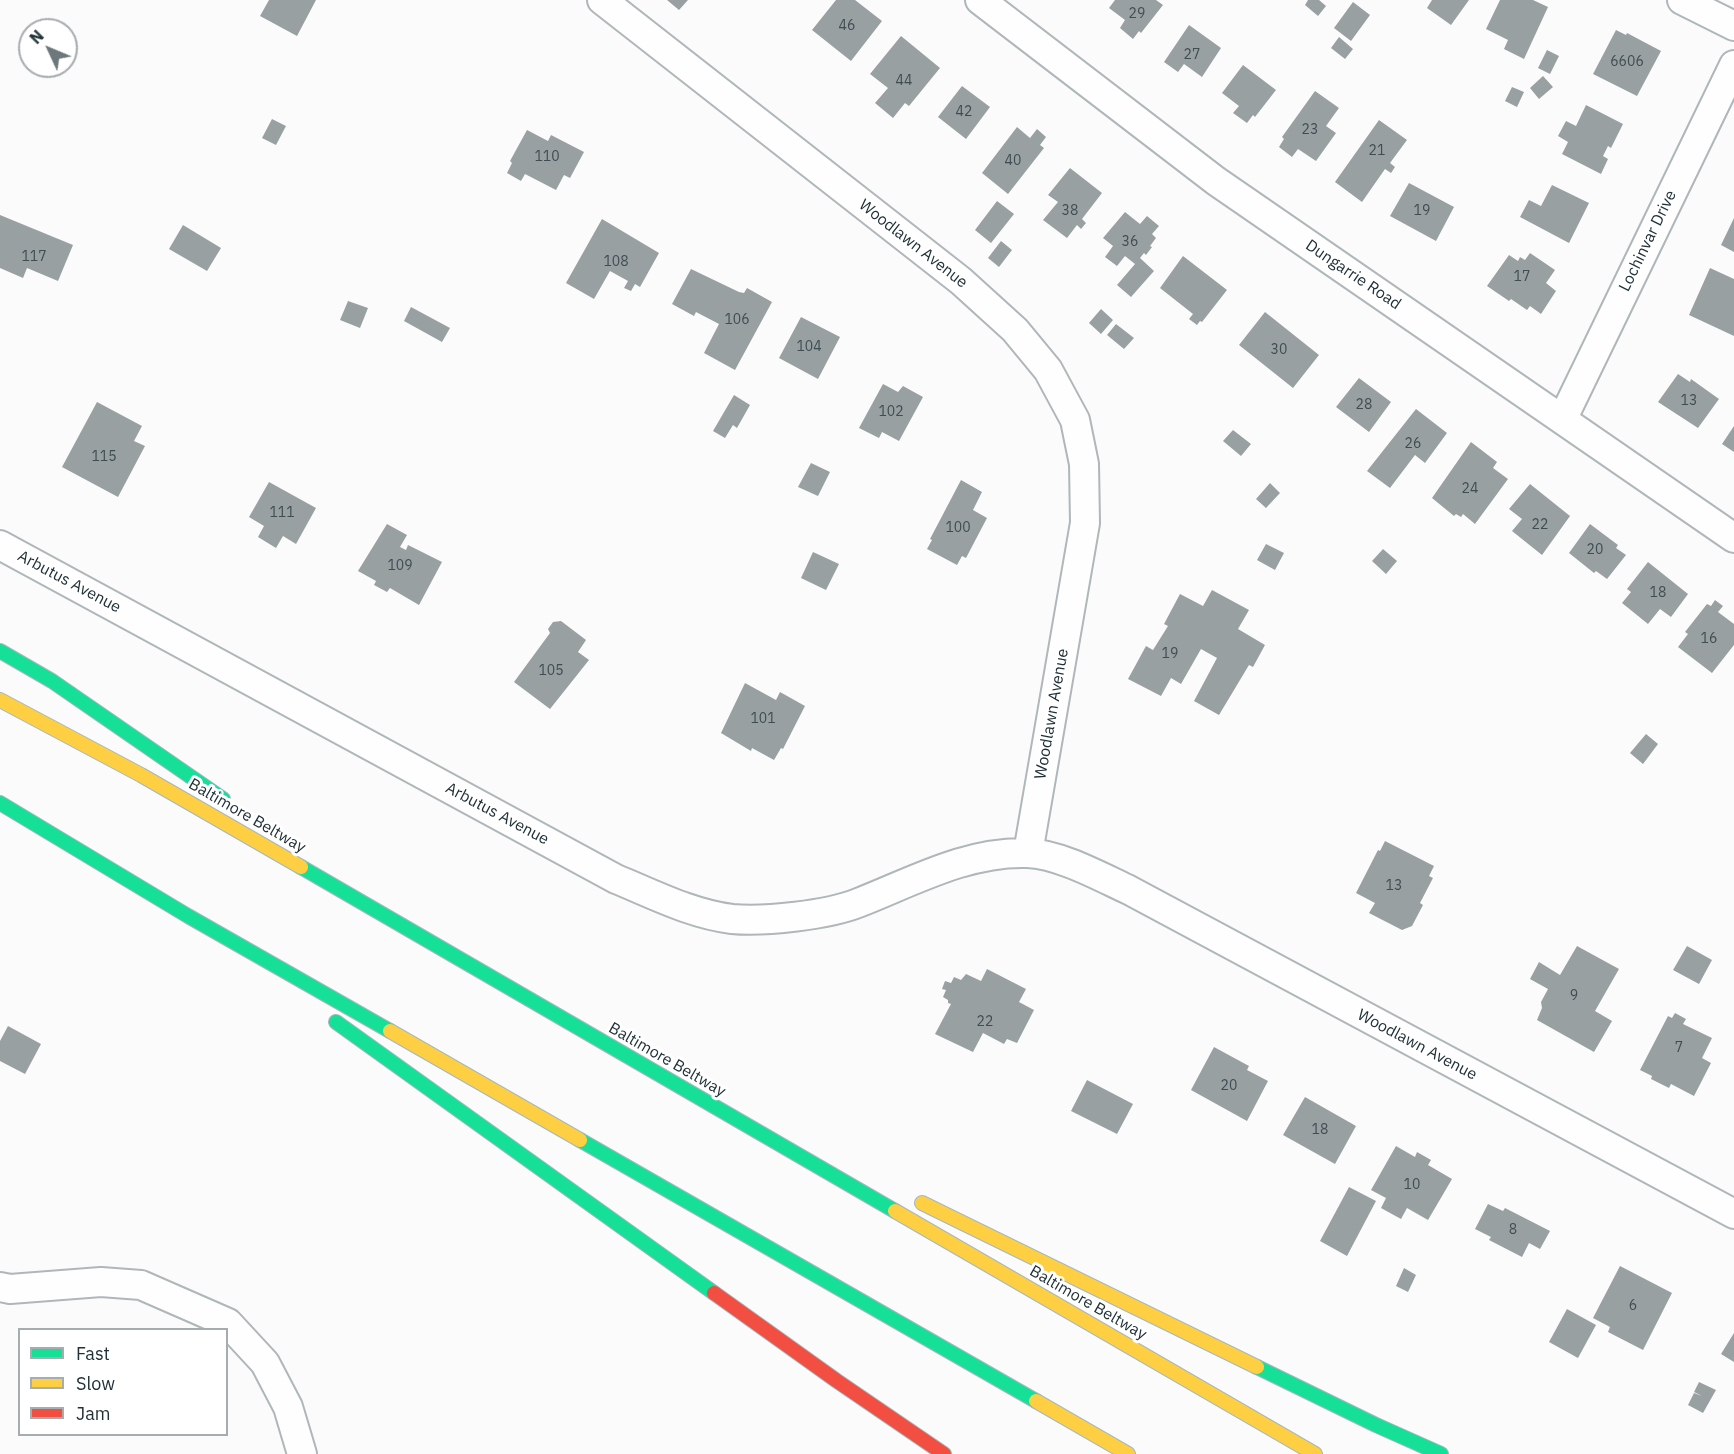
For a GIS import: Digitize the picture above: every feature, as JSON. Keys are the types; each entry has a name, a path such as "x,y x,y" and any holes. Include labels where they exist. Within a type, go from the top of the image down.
{"highway":[{"path":"0,651 52,681 236,808"},
{"name":"Baltimore Beltway","path":"0,700 141,775 1315,1454"},
{"path":"0,803 188,916 1128,1454"},
{"path":"284,842 420,935"},
{"path":"188,916 295,992"},
{"path":"324,1013 837,1381 944,1454"},
{"path":"659,1074 831,1158"},
{"path":"906,1195 1376,1425 1441,1454"}],"street":[{"name":"Woodlawn Avenue","path":"602,0 961,281 1015,330 1048,370 1075,420 1084,464 1085,523 1028,853 1070,863 1129,890 1734,1214"},
{"name":"Dungarrie Road","path":"980,0 1216,181 1734,538"},
{"path":"1682,0 1734,26"},
{"name":"Lochinvar Drive","path":"1563,418 1734,65"},
{"name":"Arbutus Avenue","path":"0,544 616,879 680,906 732,919 792,917 855,904 931,872 984,857 1028,853"},
{"path":"0,1287 10,1289 101,1282 141,1285 228,1323 265,1363 288,1407 302,1454"}],"building":[{"path":"269,0 316,0 297,36 260,16"},
{"path":"667,0 688,0 679,10"},
{"path":"836,0 855,0 882,21 851,61 812,30"},
{"path":"1115,0 1156,0 1163,5 1141,33 1139,31 1133,39 1120,28 1125,20 1109,8"},
{"path":"1308,0 1319,0 1326,6 1318,16 1305,5"},
{"path":"1432,0 1469,0 1451,25 1427,8"},
{"path":"1500,0 1533,0 1548,7 1524,59 1504,49 1508,40 1486,29"},
{"path":"1353,2 1370,15 1351,41 1334,28"},
{"path":"1189,25 1221,48 1202,77 1184,64 1178,72 1164,62"},
{"path":"1616,30 1626,35 1627,33 1661,51 1637,96 1593,74"},
{"path":"901,36 940,68 909,106 905,103 893,118 875,103 888,88 870,74"},
{"path":"1339,37 1353,49 1345,59 1331,48"},
{"path":"1547,50 1559,56 1550,74 1538,68"},
{"path":"1243,65 1276,90 1255,117 1253,115 1247,123 1233,113 1239,106 1222,93"},
{"path":"1543,76 1553,87 1539,99 1530,88"},
{"path":"962,86 990,107 966,139 938,117"},
{"path":"1512,87 1524,92 1517,107 1505,101"},
{"path":"1315,91 1339,108 1326,126 1336,133 1316,161 1298,149 1292,157 1279,147 1284,139 1282,137"},
{"path":"1586,105 1623,124 1611,148 1608,146 1603,156 1608,159 1601,174 1562,154 1568,142 1558,136 1566,121 1576,126"},
{"path":"272,119 286,126 276,145 262,138"},
{"path":"1379,120 1407,140 1390,163 1395,167 1391,173 1385,169 1362,202 1335,182"},
{"path":"1017,127 1030,138 1037,129 1046,137 1040,145 1044,148 1008,194 982,173"},
{"path":"527,130 548,141 551,135 584,152 570,178 564,175 556,190 525,174 521,181 507,173 512,163 510,161"},
{"path":"1070,168 1102,193 1082,219 1086,223 1081,229 1077,225 1067,238 1043,220 1058,202 1048,195"},
{"path":"1409,183 1454,207 1436,241 1390,216"},
{"path":"1552,185 1589,203 1569,243 1520,217 1529,200 1541,206"},
{"path":"997,201 1014,214 991,243 975,230"},
{"path":"1125,212 1140,224 1147,216 1159,226 1152,234 1156,238 1150,246 1152,247 1146,255 1144,253 1140,258 1154,271 1131,297 1117,285 1135,264 1125,256 1117,266 1105,257 1113,246 1103,238"},
{"path":"0,215 73,245 58,281 27,268 23,278 0,268"},
{"path":"1734,218 1734,252 1721,245"},
{"path":"602,219 659,253 640,287 635,284 631,291 624,288 628,281 610,271 594,299 566,283"},
{"path":"183,225 221,248 207,271 169,249"},
{"path":"1001,241 1012,250 999,267 988,258"},
{"path":"1530,253 1555,270 1546,283 1556,291 1541,314 1530,306 1527,310 1511,299 1509,301 1487,286 1509,255 1518,261 1520,257 1525,260"},
{"path":"1183,256 1227,290 1202,322 1200,321 1197,325 1189,319 1193,314 1160,288"},
{"path":"1710,268 1734,279 1734,336 1689,315"},
{"path":"691,269 739,292 744,293 747,288 772,302 735,370 704,353 719,324 696,312 694,316 672,304"},
{"path":"348,301 368,308 360,328 340,320"},
{"path":"411,307 450,328 442,342 404,321"},
{"path":"1101,309 1113,320 1101,334 1089,323"},
{"path":"1265,312 1319,355 1293,388 1239,345"},
{"path":"801,317 840,337 818,379 779,358"},
{"path":"1116,324 1134,338 1124,349 1107,335"},
{"path":"1678,374 1690,382 1691,379 1719,399 1698,428 1658,402"},
{"path":"1359,378 1391,402 1369,432 1336,407"},
{"path":"883,384 898,392 903,386 923,397 899,441 882,432 879,438 859,428"},
{"path":"734,395 750,405 737,428 733,425 725,438 713,431"},
{"path":"97,402 142,426 134,441 145,446 118,497 62,467"},
{"path":"1416,409 1447,433 1425,463 1415,455 1390,488 1367,471"},
{"path":"1734,426 1734,452 1722,444"},
{"path":"1233,430 1251,444 1241,456 1223,441"},
{"path":"1471,442 1497,462 1493,468 1508,479 1475,524 1463,514 1461,517 1456,514 1454,516 1432,498"},
{"path":"811,463 830,472 818,496 798,487"},
{"path":"961,480 982,492 973,510 987,518 966,558 962,556 957,565 927,549"},
{"path":"269,482 316,508 296,544 283,536 276,548 258,537 264,526 249,517"},
{"path":"1270,483 1280,493 1266,508 1256,499"},
{"path":"1530,484 1570,516 1542,555 1512,531 1522,519 1509,509"},
{"path":"387,524 407,535 400,547 406,550 408,545 442,562 419,605 390,588 387,592 374,585 376,581 358,571"},
{"path":"1590,524 1618,545 1616,548 1626,555 1607,579 1596,571 1594,573 1569,553"},
{"path":"1266,544 1284,553 1275,570 1257,560"},
{"path":"1383,549 1397,561 1386,574 1372,561"},
{"path":"813,552 839,564 826,590 801,578"},
{"path":"1648,562 1688,594 1671,617 1660,609 1648,624 1622,603 1631,592 1627,589"},
{"path":"1212,590 1249,610 1238,629 1265,645 1253,667 1249,665 1219,715 1194,701 1217,658 1201,649 1181,684 1171,678 1161,696 1128,679 1146,646 1153,650 1168,626 1164,624 1180,594 1203,606"},
{"path":"1715,600 1723,606 1718,612 1734,624 1734,645 1712,673 1678,647 1688,634 1685,632 1707,604 1711,606"},
{"path":"561,621 586,640 578,652 589,660 550,709 514,682 550,633 548,629 553,622"},
{"path":"745,683 776,700 780,692 805,706 783,749 781,748 774,760 752,748 751,751 721,733"},
{"path":"1646,734 1658,744 1643,764 1630,753"},
{"path":"1385,841 1434,866 1429,876 1433,878 1420,903 1423,905 1412,926 1402,930 1369,913 1375,903 1356,893"},
{"path":"1577,946 1619,969 1595,1011 1612,1021 1594,1052 1537,1020 1542,1008 1541,1002 1548,989 1530,979 1539,962 1560,975"},
{"path":"1687,946 1712,960 1699,984 1673,970"},
{"path":"987,969 1026,989 1019,1002 1034,1010 1017,1043 1007,1039 1004,1044 983,1033 973,1052 935,1034 951,1004 943,997 946,990 942,989 945,981 951,983 954,977 961,980 966,974 981,981"},
{"path":"1675,1013 1686,1019 1683,1024 1712,1038 1702,1058 1711,1063 1694,1096 1671,1084 1669,1088 1651,1079 1652,1076 1640,1070 1668,1016 1672,1018"},
{"path":"8,1026 41,1044 25,1074 0,1061 0,1041"},
{"path":"1214,1047 1249,1066 1247,1070 1268,1081 1247,1121 1191,1090"},
{"path":"1087,1080 1133,1104 1117,1134 1071,1111"},
{"path":"1305,1097 1356,1126 1335,1164 1283,1135"},
{"path":"1396,1146 1415,1157 1417,1152 1431,1160 1428,1165 1452,1179 1428,1220 1407,1208 1401,1219 1381,1208 1386,1198 1371,1190"},
{"path":"1349,1187 1376,1201 1347,1256 1320,1241"},
{"path":"1488,1204 1503,1211 1505,1208 1550,1231 1540,1249 1529,1243 1522,1257 1489,1240 1491,1237 1475,1229"},
{"path":"1620,1266 1672,1293 1643,1350 1608,1332 1610,1327 1593,1318"},
{"path":"1404,1268 1416,1275 1408,1292 1396,1286"},
{"path":"1567,1309 1596,1325 1578,1358 1549,1342"},
{"path":"1734,1333 1734,1362 1721,1354"},
{"path":"1699,1382 1716,1390 1703,1413 1688,1405 1694,1393 1702,1396 1694,1392"}],"traffic: fast":[{"path":"0,651 52,681 223,799"},
{"path":"0,803 188,916 390,1031"},
{"path":"301,867 895,1211"},
{"path":"336,1022 714,1293"},
{"path":"580,1140 1036,1401"},
{"path":"1257,1367 1441,1454"}],"traffic: slow":[{"path":"0,700 141,775 301,867"},
{"path":"390,1031 580,1140"},
{"path":"922,1203 1257,1367"},
{"path":"895,1211 1315,1454"},
{"path":"1036,1401 1128,1454"}],"traffic: jam":[{"path":"714,1293 944,1454"}]}
